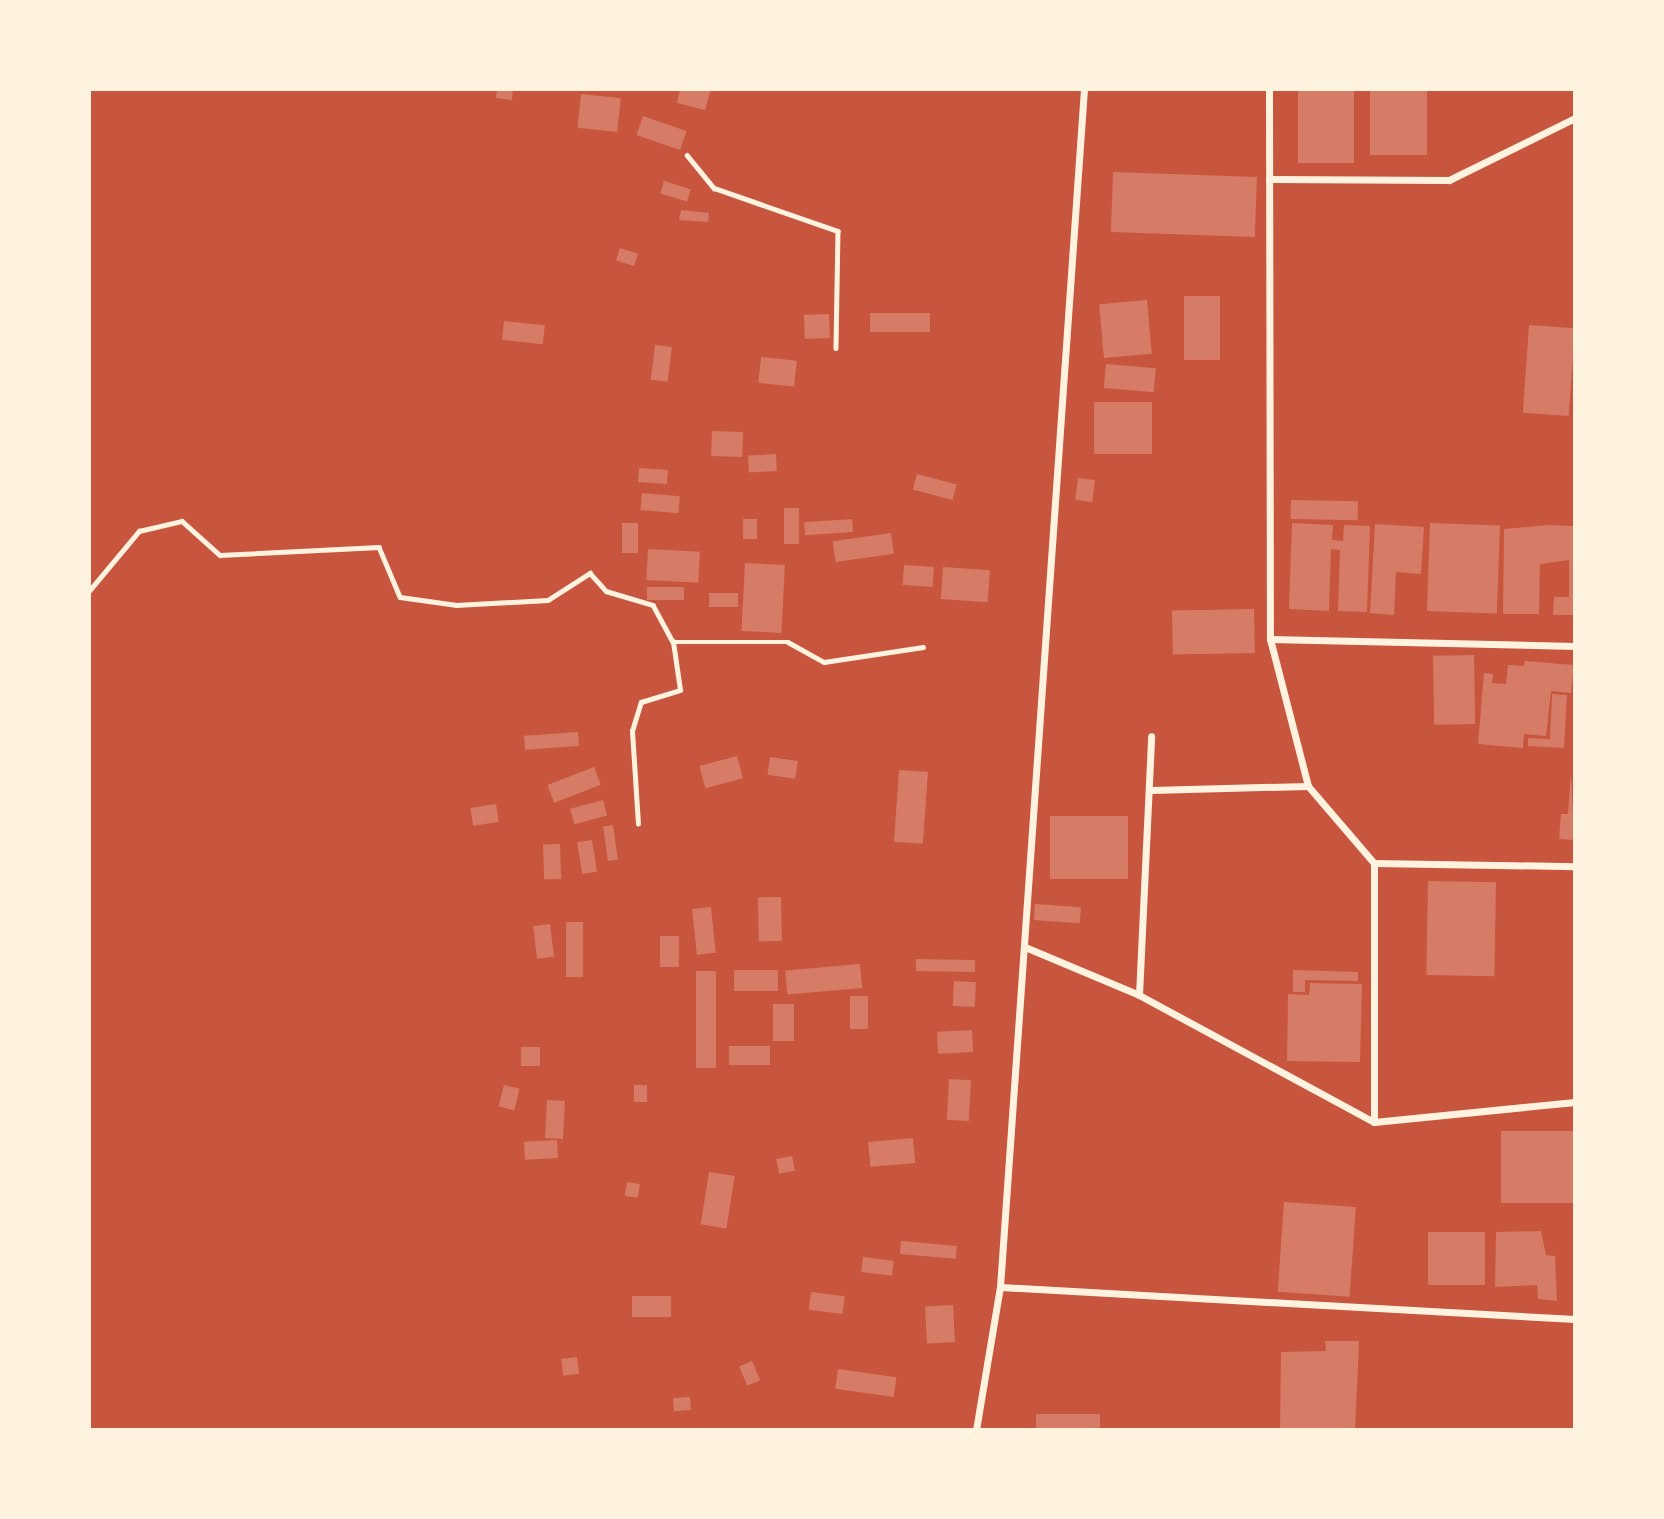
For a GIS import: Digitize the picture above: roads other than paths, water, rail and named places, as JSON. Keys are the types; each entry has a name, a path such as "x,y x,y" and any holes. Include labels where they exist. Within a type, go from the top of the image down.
{"street":[{"path":"976,1430 1000,1287 1084,89"},
{"path":"1269,89 1270,639 1308,786 1374,863 1374,1122"},
{"path":"1269,180 1449,180 1575,118"},
{"path":"1270,639 1575,646"},
{"path":"1139,996 1151,790 1151,736"},
{"path":"1151,790 1308,786"},
{"path":"1374,863 1575,866"},
{"path":"1025,947 1139,996 1374,1122 1575,1102"},
{"path":"1000,1287 1575,1319"}]}
